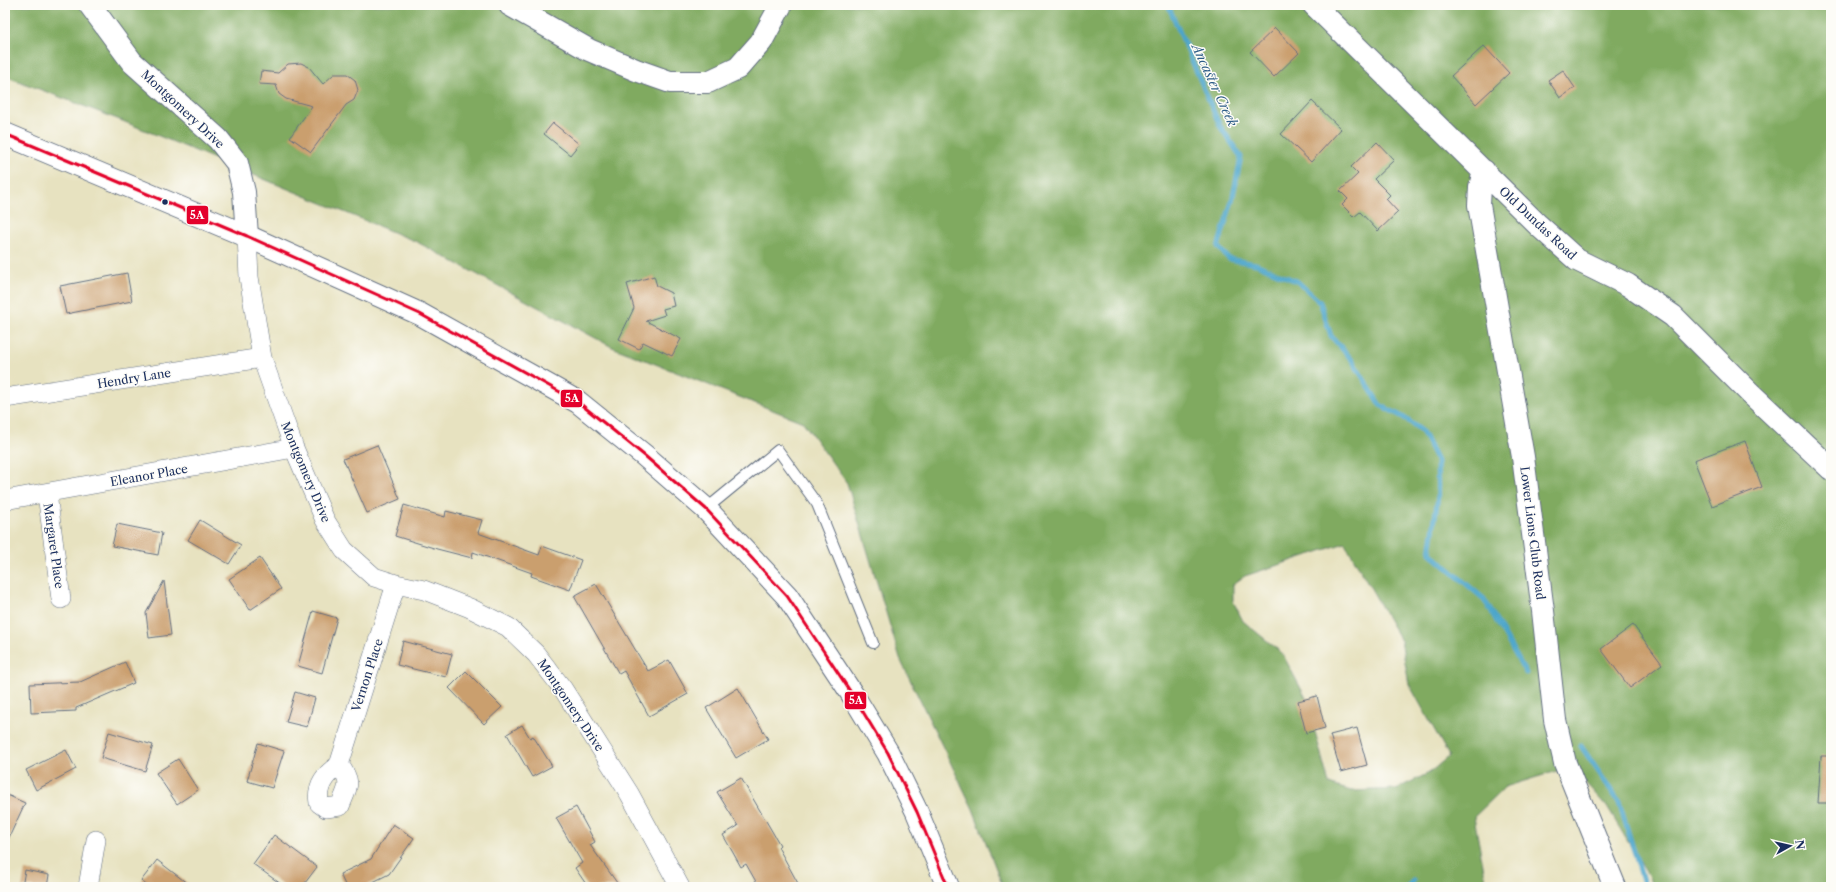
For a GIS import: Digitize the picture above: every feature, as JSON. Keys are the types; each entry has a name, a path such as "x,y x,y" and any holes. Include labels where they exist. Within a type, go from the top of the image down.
{"street":[{"name":"Montgomery Drive","path":"90,5 132,62 218,139 237,163 244,192 250,277 262,358 294,448 325,520 344,550 374,577 396,584 424,590 470,608 508,627 536,654 563,689 629,793 680,887"},
{"path":"510,5 589,50 636,70 670,82 708,82 738,68 761,42 781,5"},
{"name":"Old Dundas Road","path":"1314,5 1538,225 1577,260 1628,285 1673,316 1749,392 1831,469"},
{"path":"5,134 247,236 420,314 578,402 645,456 706,509 786,596 854,697 892,759 917,812 948,887"},
{"name":"Lower Lions Club Road","path":"1484,171 1480,187 1479,205 1523,456 1543,611 1555,720 1565,763 1616,887"},
{"name":"Hendry Lane","path":"5,398 262,358"},
{"name":"Eleanor Place","path":"5,500 46,494 294,448"},
{"name":"Margaret Place","path":"46,494 61,599"},
{"name":"Vernon Place","path":"339,765 396,584"},
{"path":"88,887 96,840"}],"lane":[{"path":"706,509 778,450 817,504 873,643"}],"green space":[{"path":"5,5 1831,5 1831,887 1652,887 1649,877 1607,807 1577,773 1563,769 1505,787 1474,817 1487,887 1003,887 973,809 900,659 847,483 803,422 612,347 417,242 120,120 5,76","holes":["1345,543 1401,641 1409,684 1449,756 1429,773 1396,789 1351,791 1329,784 1306,698 1282,653 1243,621 1233,601 1233,584 1245,576"]}],"building":[{"path":"1275,28 1299,53 1274,77 1250,52"},
{"path":"1484,46 1509,73 1476,104 1451,76"},
{"path":"301,63 309,67 323,84 334,74 347,74 355,80 358,90 354,100 346,105 311,152 290,137 312,106 286,99 279,94 276,85 259,84 261,71 278,73 288,64"},
{"path":"1563,70 1575,88 1560,98 1548,80"},
{"path":"1312,101 1341,129 1311,162 1281,134"},
{"path":"553,123 579,144 570,155 544,134"},
{"path":"1377,142 1394,160 1374,179 1390,195 1386,199 1398,212 1378,231 1360,212 1354,217 1342,205 1348,199 1340,191 1358,174 1351,167"},
{"path":"127,273 132,301 66,314 60,286"},
{"path":"654,276 657,286 671,293 674,306 663,309 665,315 646,321 681,339 672,356 643,342 639,349 619,339 634,308 627,284"},
{"path":"1745,441 1762,487 1712,506 1694,460"},
{"path":"377,445 400,499 367,513 343,459"},
{"path":"404,505 445,517 446,511 482,520 478,533 539,555 542,546 581,560 570,590 531,576 532,573 473,552 472,558 395,536"},
{"path":"200,520 241,545 229,564 188,540"},
{"path":"117,524 162,533 158,555 112,546"},
{"path":"260,558 281,589 250,610 229,579"},
{"path":"164,581 171,635 149,638 146,613"},
{"path":"596,584 648,671 669,660 688,694 649,716 624,671 619,674 574,596"},
{"path":"313,611 337,618 322,673 298,666"},
{"path":"1633,625 1662,664 1630,688 1601,649"},
{"path":"403,641 452,654 446,677 397,665"},
{"path":"125,662 134,683 76,708 76,711 31,713 30,684 80,682"},
{"path":"466,671 502,707 484,724 449,688"},
{"path":"738,688 768,739 736,758 706,708"},
{"path":"295,692 315,698 307,727 286,722"},
{"path":"1317,696 1325,728 1306,733 1298,701"},
{"path":"522,725 530,738 533,736 552,766 532,777 507,734"},
{"path":"1357,728 1367,765 1341,772 1330,735"},
{"path":"109,732 153,745 145,771 101,758"},
{"path":"258,743 284,751 272,788 247,781"},
{"path":"66,750 76,769 36,790 26,770"},
{"path":"1821,756 1831,756 1831,803 1818,803"},
{"path":"178,759 198,790 177,804 156,773"},
{"path":"741,778 780,845 778,847 800,887 759,887 746,864 741,867 723,835 738,826 717,792"},
{"path":"5,794 25,803 5,846"},
{"path":"576,807 595,842 590,845 620,887 588,887 575,868 582,863 556,818"},
{"path":"393,824 414,838 389,874 363,887 346,887 340,874 371,859"},
{"path":"274,835 317,867 302,887 285,887 253,864"},
{"path":"157,860 192,887 149,887 141,881"},
{"path":"25,870 49,875 47,887 22,887"}],"waterway":[{"name":"Ancaster Creek","path":"1168,5 1220,126 1241,157 1232,201 1218,247 1229,259 1256,264 1298,282 1320,302 1331,336 1352,360 1380,405 1403,417 1422,431 1437,461 1438,496 1430,553 1484,599 1526,673"},
{"name":"Ancaster Creek","path":"1581,746 1619,802 1645,887"},
{"path":"1407,887 1413,881"}],"transit line":[{"name":"5A","path":"5,134 247,236 420,314 578,402 645,456 706,509 787,596 854,697 888,753 917,812 948,887"}]}
